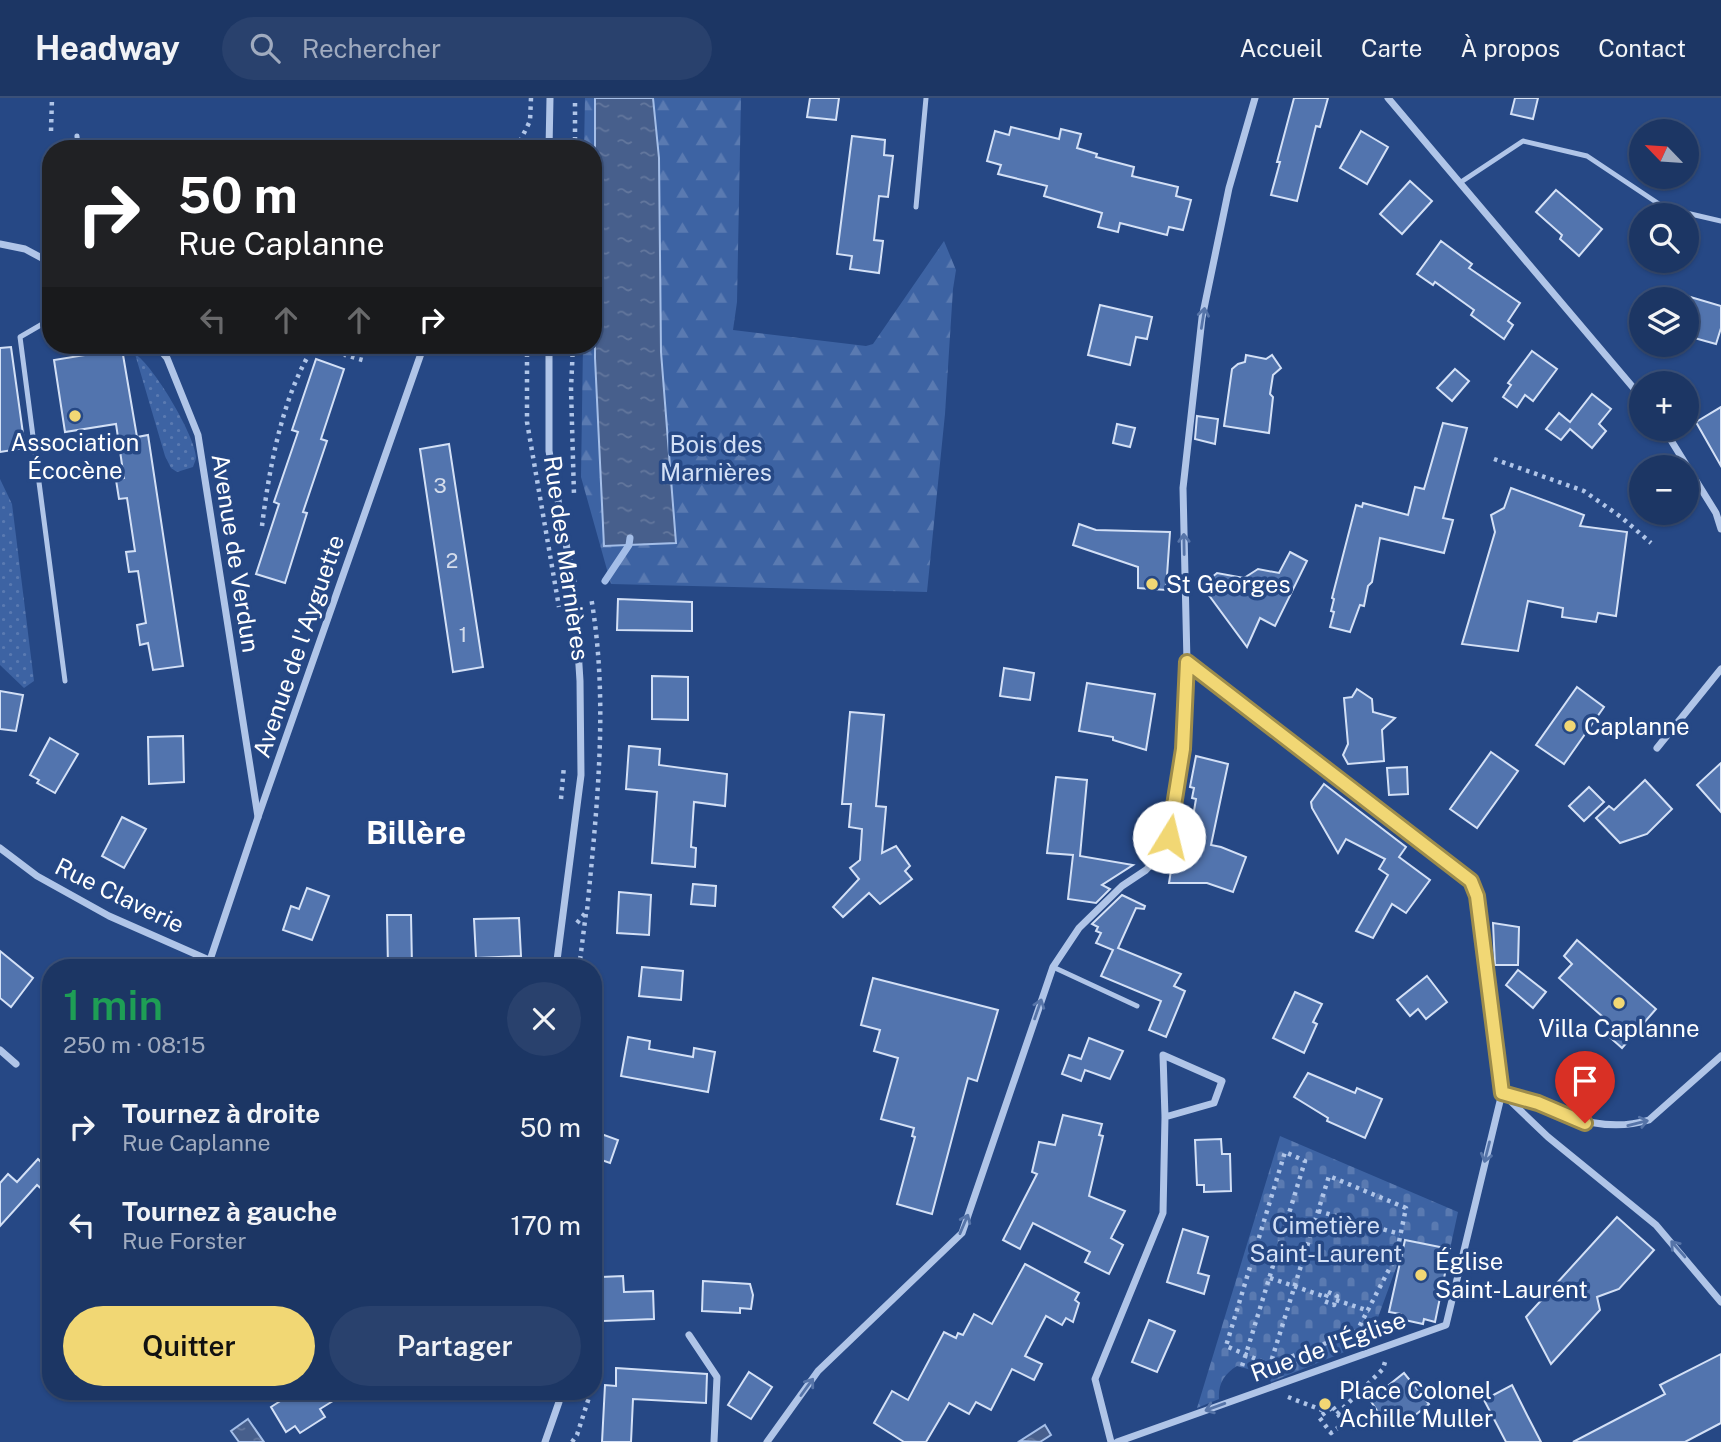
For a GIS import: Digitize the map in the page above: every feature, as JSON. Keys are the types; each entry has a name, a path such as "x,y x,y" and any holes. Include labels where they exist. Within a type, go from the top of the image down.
{"street":[{"path":"549,140 550,98"},
{"path":"766,1442 818,1371 961,1233 1053,967 1079,928 1122,886 1146,870 1158,857 1169,837 1183,749 1187,662 1183,488 1202,318 1229,188 1255,98"},
{"path":"1392,99 1629,382"},
{"path":"0,244 25,249 42,258"},
{"name":"Avenue de Verdun","path":"164,354 198,435 258,817"},
{"name":"Avenue de l'Ayguette","path":"210,959 421,354"},
{"name":"Rue des Marnières","path":"549,354 550,451 574,587 581,775 557,959"},
{"path":"1672,441 1719,513 1721,529"},
{"path":"1187,662 1471,881 1477,896 1502,1093 1548,1137 1656,1225 1721,1302"},
{"path":"1657,748 1721,669"},
{"name":"Rue Claverie","path":"0,848 37,876 109,916 208,959"},
{"path":"0,1050 16,1064"},
{"path":"1111,1442 1095,1379 1163,1213 1166,1117 1163,1055 1222,1081 1214,1102 1166,1117"},
{"path":"1502,1093 1538,1103 1585,1123 1634,1125 1649,1120 1721,1056"},
{"name":"Rue de l'Église","path":"1117,1442 1446,1325 1502,1093"},
{"path":"689,1335 717,1377 713,1442"},
{"path":"545,1442 559,1400"}],"lane":[{"path":"916,207 926,98"},
{"path":"77,136 77,140"},
{"path":"1461,182 1523,141 1587,156 1665,208 1721,221"},
{"path":"42,324 20,337 65,681"},
{"path":"1053,967 1137,1006"}],"path":[{"path":"51,131 52,98"},
{"path":"520,140 530,121 531,98"},
{"path":"575,98 575,140"},
{"path":"262,526 267,488 281,430 309,354"},
{"path":"345,354 366,361"},
{"name":"Rue des Marnières","path":"527,354 527,422 560,615"},
{"path":"1494,459 1584,491 1621,517 1651,543"},
{"path":"559,812 565,760"},
{"path":"580,959 587,911"},
{"path":"1242,1366 1246,1354 1270,1278 1305,1161 1285,1152 1226,1346 1246,1354 1270,1365 1357,1331 1396,1256 1406,1208 1329,1176 1270,1365"},
{"path":"1318,1211 1401,1234"},
{"path":"1270,1278 1326,1297 1324,1301 1334,1305 1336,1300 1369,1311"},
{"path":"1338,1413 1383,1369 1389,1345"},
{"path":"1268,1388 1327,1412"},
{"path":"572,1442 577,1435 588,1400"},
{"path":"1333,1408 1344,1423 1331,1433 1319,1417 1327,1412 1333,1408"}],"green space":[{"name":"Bois des Marnières","path":"585,98 741,98 737,302 733,330 866,346 873,344 944,241 956,270 927,592 611,584 581,477 583,354 602,354 602,140 584,140"},
{"path":"135,354 162,386 189,433 196,457 193,467 177,472 171,468 165,456"},
{"path":"0,479 12,504 34,681 24,688 0,665"},
{"name":"Cimetière Saint-Laurent","path":"1280,1136 1458,1212 1450,1249 1402,1239 1399,1260 1369,1342 1271,1382 1269,1378 1263,1380 1255,1371 1237,1366 1223,1380 1219,1399 1197,1408"}],"water":[{"path":"595,98 653,98 659,158 661,352 676,543 604,546 595,358 595,354 602,354 602,140 595,140"},
{"path":"248,1419 264,1442 239,1442 231,1431"},
{"path":"1045,1425 1051,1435 1040,1442 1020,1441"}],"building":[{"path":"810,98 839,98 836,120 807,117"},
{"path":"1294,98 1328,98 1320,127 1316,126 1297,201 1271,195"},
{"path":"1515,98 1538,98 1533,119 1511,114"},
{"path":"1011,127 1059,139 1061,129 1081,134 1077,148 1097,154 1096,157 1134,167 1132,176 1178,187 1176,196 1191,200 1183,230 1169,227 1167,235 1120,223 1118,232 1098,227 1102,213 1044,196 1047,186 998,174 1001,165 987,161 995,131 1009,135"},
{"path":"1361,131 1388,147 1367,184 1340,168"},
{"path":"852,136 885,140 884,155 893,156 888,197 879,196 874,240 883,241 879,273 850,269 852,256 837,254"},
{"path":"1410,181 1432,201 1402,234 1380,214"},
{"path":"1556,190 1602,229 1579,256 1560,239 1562,235 1536,212"},
{"path":"1441,241 1472,264 1469,268 1520,303 1508,321 1513,325 1504,339 1471,315 1474,310 1435,282 1433,285 1417,274"},
{"path":"1699,300 1721,306 1721,328 1716,344 1699,339"},
{"path":"1100,305 1152,317 1147,339 1136,337 1130,365 1088,355"},
{"path":"11,347 25,448 0,452 0,348"},
{"path":"1532,351 1557,369 1533,401 1525,395 1517,407 1503,397 1511,385 1508,383"},
{"path":"91,354 123,354 137,437 148,435 183,666 153,670 148,643 140,645 137,625 146,623 138,571 129,572 126,552 135,551 127,498 119,499 116,480 124,478 116,424 65,432 54,360"},
{"path":"1246,355 1266,359 1272,355 1281,368 1273,375 1269,433 1224,426 1232,369 1245,362"},
{"path":"316,359 344,369 321,439 327,441 303,512 307,513 285,583 256,574 279,504 274,502 298,432 292,430"},
{"path":"1455,369 1469,381 1452,401 1437,388"},
{"path":"1592,394 1611,409 1599,424 1606,431 1592,448 1570,429 1561,440 1546,429 1559,413 1570,422"},
{"path":"1721,407 1721,466 1699,427 1699,420"},
{"path":"1197,416 1218,419 1215,444 1195,439"},
{"path":"1443,423 1467,428 1443,518 1453,520 1444,553 1380,538 1372,582 1368,586 1364,606 1360,605 1350,632 1330,627 1334,612 1331,611 1332,598 1356,505 1362,507 1363,503 1408,515 1415,487 1424,489"},
{"path":"1117,424 1135,428 1130,447 1113,443"},
{"path":"449,444 483,667 453,672 420,449"},
{"path":"1511,488 1584,515 1580,526 1627,532 1616,616 1598,613 1596,622 1562,617 1563,608 1528,601 1518,651 1462,644 1495,532 1491,515 1504,508"},
{"path":"1079,524 1096,530 1170,532 1166,590 1138,588 1138,567 1073,545"},
{"path":"1290,552 1307,561 1275,626 1260,618 1247,647 1208,594 1211,578 1217,573 1244,578 1258,569 1279,573"},
{"path":"618,599 692,602 692,631 617,630"},
{"path":"1004,668 1034,673 1030,700 1000,696"},
{"path":"652,676 688,677 688,720 652,719"},
{"path":"1087,683 1155,694 1146,750 1113,740 1113,737 1079,731"},
{"name":"Caplanne","path":"1577,687 1604,707 1564,764 1536,745"},
{"path":"1357,689 1372,699 1373,712 1395,718 1382,730 1384,761 1348,764 1343,755 1348,744 1344,698 1352,697"},
{"path":"0,691 23,695 16,731 0,729"},
{"path":"850,712 884,715 876,806 886,807 882,853 896,846 910,866 905,871 912,879 880,904 869,893 843,917 833,907 859,879 850,868 860,860 862,829 849,827 851,804 842,804"},
{"path":"183,736 184,782 149,784 148,737"},
{"path":"50,738 78,754 55,793 37,783 39,780 30,775"},
{"path":"629,746 660,749 659,765 727,774 725,806 694,802 691,847 696,848 695,867 652,863 657,792 626,789"},
{"name":"Caplanne","path":"1491,752 1518,771 1477,828 1450,809"},
{"path":"1196,756 1228,764 1211,845 1246,857 1233,892 1207,883 1169,883 1172,864 1185,864 1196,799 1192,798 1194,788 1190,787"},
{"path":"1721,763 1721,812 1697,785"},
{"path":"1407,767 1408,794 1389,795 1387,768"},
{"path":"1056,777 1087,780 1080,856 1133,865 1102,885 1110,889 1096,903 1068,899 1073,855 1047,853"},
{"path":"1645,780 1672,809 1647,834 1620,843 1596,818 1609,806 1614,810"},
{"path":"1324,784 1406,847 1399,857 1430,880 1406,913 1392,904 1373,938 1356,931 1388,875 1379,869 1385,859 1346,839 1338,853 1312,808 1311,802"},
{"path":"1589,787 1604,802 1584,821 1569,806"},
{"path":"122,817 146,829 124,868 102,856"},
{"path":"693,884 716,886 715,906 691,904"},
{"path":"307,888 329,896 312,940 283,930 291,906 299,909"},
{"path":"619,892 651,895 649,935 617,933"},
{"path":"1122,895 1145,906 1144,909 1136,908 1118,948 1181,974 1174,986 1185,991 1166,1037 1149,1030 1161,1001 1101,976 1113,950 1096,943 1101,933 1096,931 1098,927 1092,924"},
{"path":"387,915 411,915 412,959 388,959"},
{"path":"519,918 521,956 476,958 474,919"},
{"path":"1493,923 1519,927 1518,965 1495,965"},
{"name":"Villa Caplanne","path":"1577,940 1656,1009 1622,1048 1605,1033 1612,1025 1559,978 1572,964 1564,956"},
{"path":"0,951 33,978 11,1007 0,998"},
{"path":"642,967 683,971 681,1000 639,996"},
{"path":"1518,970 1546,992 1533,1008 1506,985"},
{"path":"1427,976 1447,1002 1426,1019 1418,1009 1410,1016 1397,1000"},
{"path":"873,978 998,1010 977,1081 968,1078 932,1214 897,1204 915,1137 912,1136 914,1128 881,1119 898,1058 874,1051 880,1030 861,1025"},
{"path":"1295,992 1322,1004 1313,1022 1317,1024 1304,1053 1273,1038"},
{"path":"628,1037 650,1041 649,1049 693,1057 694,1048 715,1052 708,1092 621,1076"},
{"path":"1089,1038 1123,1051 1110,1079 1085,1070 1081,1081 1062,1074 1069,1055 1081,1059"},
{"path":"1308,1073 1355,1093 1357,1088 1382,1099 1365,1138 1327,1121 1328,1118 1294,1097"},
{"path":"1063,1115 1102,1124 1099,1135 1103,1136 1089,1196 1125,1211 1111,1238 1123,1245 1109,1274 1085,1262 1090,1252 1033,1223 1020,1249 1003,1240 1037,1174 1032,1172 1039,1142 1055,1145"},
{"path":"602,1134 618,1140 610,1163 602,1160"},
{"path":"1221,1139 1222,1154 1230,1154 1231,1191 1204,1192 1204,1185 1197,1185 1195,1140"},
{"path":"38,1159 41,1162 42,1189 37,1185 0,1226 0,1183 8,1174 17,1182"},
{"path":"1617,1217 1654,1250 1619,1289 1597,1297 1600,1310 1551,1364 1526,1317"},
{"path":"1183,1229 1208,1237 1198,1273 1209,1276 1204,1294 1167,1282"},
{"name":"Église Saint-Laurent","path":"1405,1240 1450,1249 1435,1322 1424,1319 1423,1324 1400,1319 1401,1314 1389,1312"},
{"path":"1025,1264 1079,1293 1075,1300 1079,1303 1073,1322 1066,1318 1062,1325 1046,1316 1025,1356 1042,1364 1034,1380 1012,1369 991,1410 976,1402 969,1414 949,1403 926,1442 904,1442 874,1423 892,1391 908,1400 944,1332 956,1338 958,1333 963,1335 974,1314 992,1324"},
{"path":"623,1276 624,1292 653,1291 654,1319 603,1321 602,1277"},
{"path":"703,1281 750,1284 753,1295 751,1309 740,1308 740,1313 702,1311"},
{"path":"1149,1320 1175,1331 1157,1372 1132,1362"},
{"path":"1721,1354 1721,1423 1685,1442 1573,1442 1665,1394 1660,1385"},
{"path":"616,1368 707,1374 706,1403 633,1399 631,1442 602,1442 605,1385 616,1386"},
{"path":"749,1372 772,1387 751,1419 728,1405"},
{"path":"1404,1373 1429,1404 1404,1424 1392,1411 1382,1418 1370,1400"},
{"path":"1512,1385 1541,1442 1506,1442 1484,1400"},
{"path":"282,1400 334,1400 320,1409 325,1417 300,1433 295,1426 286,1432 271,1407"}],"waterway":[{"path":"605,581 629,545 630,538"}],"place":[{"name":"Association Écocène","path":"75,416"},
{"name":"St Georges","path":"1152,584"},
{"name":"Caplanne","path":"1570,726"},
{"name":"Villa Caplanne","path":"1619,1003"},
{"name":"Église Saint-Laurent","path":"1421,1275"},
{"name":"Place Colonel Achille Muller","path":"1325,1404"}],"district":[{"name":"Billère","path":"416,832"}],"route":[{"path":"1169,837 1183,749 1187,662 1471,881 1477,896 1502,1093 1538,1103 1585,1123"}]}
